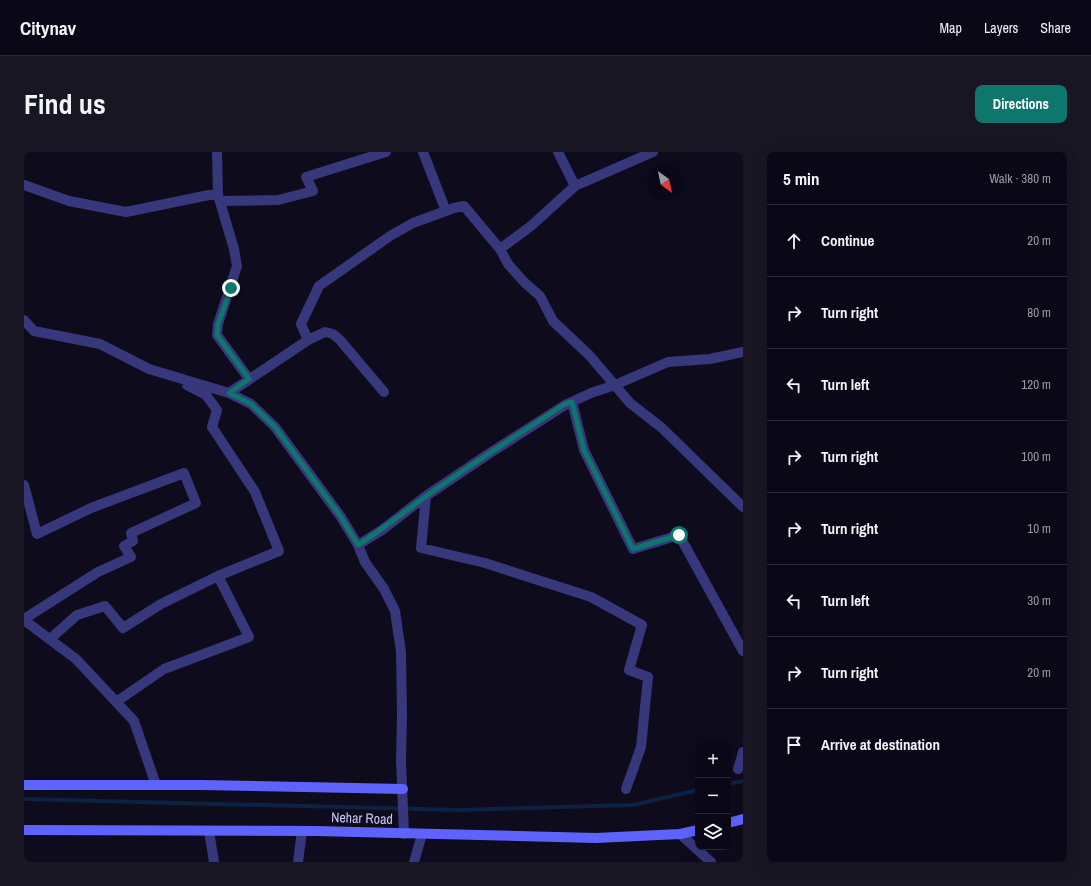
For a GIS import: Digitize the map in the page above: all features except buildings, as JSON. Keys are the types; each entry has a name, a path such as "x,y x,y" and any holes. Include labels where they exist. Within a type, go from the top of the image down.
{"main road":[{"path":"24,785 156,785 403,794"},
{"path":"731,822 743,819"},
{"name":"Nehar Road","path":"25,831 404,830 422,834 596,838 680,834 695,831"}],"street":[{"path":"217,152 219,198 234,249 237,266 218,324 217,335 249,379"},
{"path":"24,185 69,201 126,212 209,195 219,198 278,200 313,191 306,177 386,152"},
{"path":"423,152 446,211"},
{"path":"558,152 575,186"},
{"path":"500,249 531,226 575,186 653,152"},
{"path":"308,340 301,324 319,286 390,236 413,223 454,208 464,206 500,249 508,264 524,282 540,296 553,321 590,356 630,403 662,428 743,507"},
{"path":"24,320 34,331 100,344 149,369 229,393 251,404 275,427 341,517 358,545 365,562 384,589 395,611 401,652 404,830"},
{"path":"229,393 308,340 325,332 333,334 340,340 384,392"},
{"path":"358,545 382,530 426,496 565,404 615,385 668,362 710,359 743,352"},
{"path":"50,639 77,615 106,606 123,628 161,604 218,576 279,551 255,492 212,427 217,410 206,395 172,376"},
{"path":"572,402 584,450 633,549 679,535 743,651"},
{"path":"24,485 37,534 91,508 184,473 196,503 131,533 133,541 124,546 131,556 98,572 24,619 76,659 134,721 156,785"},
{"path":"426,496 421,548 485,563 590,597 642,625 629,670 648,677 645,708 641,747 626,789"},
{"path":"116,702 164,669 249,637 218,576"},
{"path":"738,769 743,752"},
{"path":"209,831 214,862"},
{"path":"298,862 302,831"},
{"path":"414,862 422,834"},
{"path":"680,834 711,862"}],"waterway":[{"path":"731,783 743,781"},
{"path":"24,799 458,810 633,805 695,791"}],"route":[{"path":"231,288 218,324 217,335 249,379 229,393 251,404 275,427 341,517 358,545 382,530 444,484 490,453 565,404 572,402 584,450 633,549 679,535"}]}
